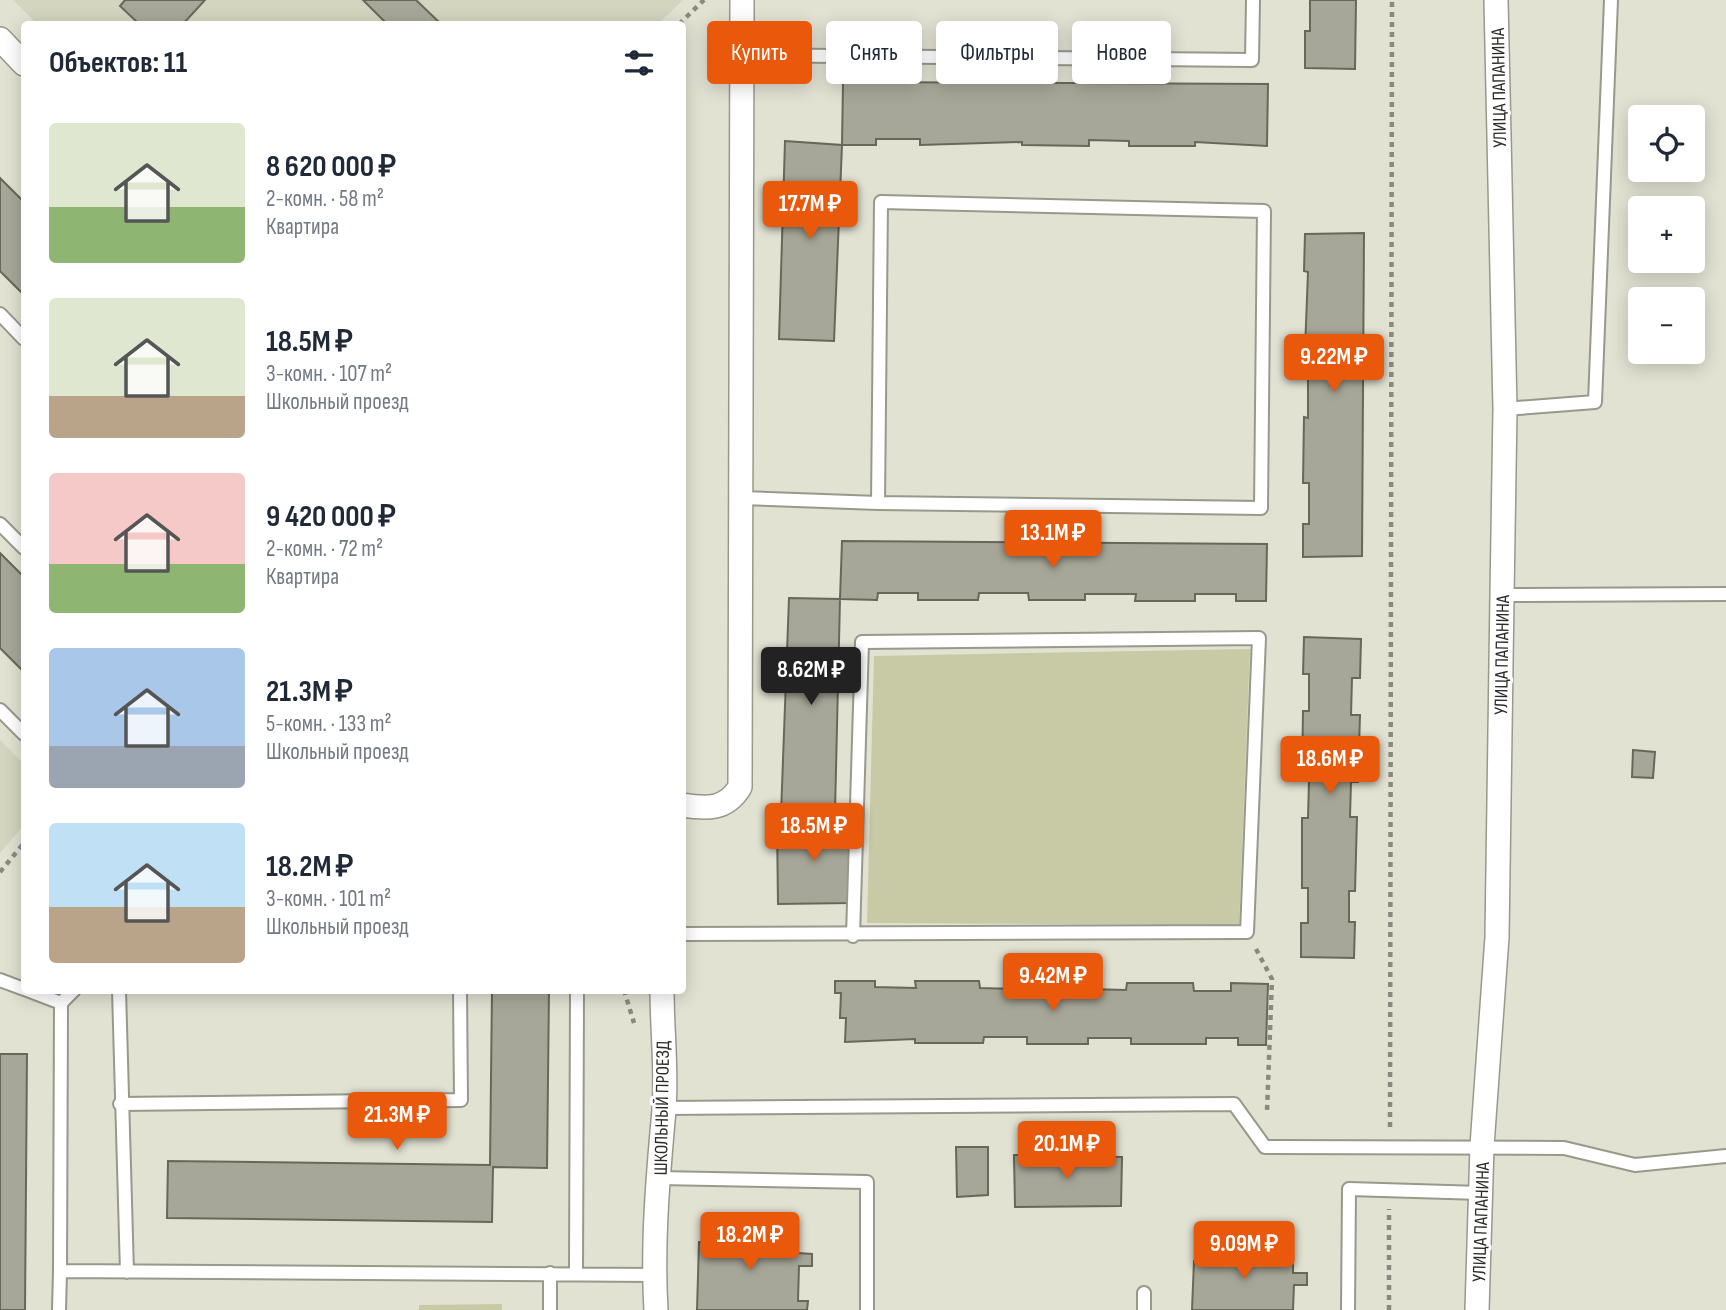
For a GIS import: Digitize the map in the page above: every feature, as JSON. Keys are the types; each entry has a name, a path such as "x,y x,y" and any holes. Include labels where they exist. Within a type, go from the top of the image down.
{"street":[{"path":"742,0 742,21"},
{"name":"УЛИЦА ПАПАНИНА","path":"1477,1310 1482,1146 1497,937 1502,595 1504,409 1496,0"},
{"path":"2,45 21,61"},
{"path":"686,806 719,807 732,799 740,787 742,84"},
{"name":"ШКОЛЬНЫЙ ПРОЕЗД","path":"656,1310 654,1275 659,1143 664,1108 662,994"}],"lane":[{"path":"812,56 1252,60 1253,0"},
{"path":"1504,409 1595,402 1611,0"},
{"path":"740,498 878,503 1261,508 1264,211 881,202 878,503"},
{"path":"0,314 21,336"},
{"path":"0,524 21,545"},
{"path":"1502,595 1726,594"},
{"path":"686,934 853,936 1247,932 1259,638 862,642 853,936"},
{"path":"0,710 21,731"},
{"path":"0,980 21,988"},
{"path":"37,994 61,1003"},
{"path":"59,1310 61,1003 70,994"},
{"path":"119,994 120,1104 127,1272"},
{"path":"120,1104 461,1100 460,994"},
{"path":"576,1273 577,994"},
{"path":"664,1108 1234,1104 1265,1147 1482,1146 1564,1149 1635,1165 1726,1156"},
{"path":"659,1178 867,1182 867,1310"},
{"path":"1349,1310 1349,1189 1481,1193"},
{"path":"60,1271 654,1275"},
{"path":"550,1310 551,1273"},
{"path":"1144,1293 1144,1310"}],"path":[{"path":"682,21 704,0"},
{"path":"1390,1146 1392,0"},
{"path":"0,872 21,847"},
{"path":"1247,932 1272,979 1265,1147"},
{"path":"1389,1310 1390,1191"}],"shaded area":[{"path":"13,0 683,0 661,21 34,21"},
{"path":"0,740 21,761 21,828 0,853"}],"green space":[{"path":"1250,649 1239,925 867,923 874,656"},
{"path":"502,1304 502,1310 419,1310 419,1305"}],"building":[{"path":"125,0 205,0 186,21 136,21 120,6"},
{"path":"363,0 416,0 438,21 384,21"},
{"path":"1310,0 1356,0 1355,69 1305,68 1305,31 1310,31"},
{"path":"843,84 1268,84 1267,146 1195,142 1195,146 1129,146 1129,141 1089,140 1089,146 1022,145 1022,142 920,145 920,139 876,139 876,145 842,145"},
{"path":"785,141 842,145 834,341 779,339"},
{"path":"0,178 21,199 21,292 0,271"},
{"path":"1364,233 1362,556 1303,557 1303,524 1309,524 1309,483 1303,483 1304,417 1308,418 1308,375 1304,375 1308,272 1304,271 1305,234"},
{"path":"842,541 1267,544 1266,601 1236,601 1236,594 1195,594 1195,601 1135,601 1136,594 1085,594 1085,600 1029,600 1028,593 979,593 978,600 918,600 918,593 878,593 877,600 840,599"},
{"path":"0,553 21,574 21,669 0,648"},
{"path":"789,598 840,599 835,812 781,814"},
{"path":"1304,637 1361,639 1360,678 1352,678 1351,715 1360,715 1358,782 1351,782 1350,817 1357,817 1355,891 1349,891 1349,922 1355,922 1354,958 1301,957 1301,923 1308,923 1308,888 1302,888 1302,818 1308,818 1309,781 1302,781 1303,711 1309,711 1309,674 1303,674"},
{"path":"1633,750 1655,752 1653,778 1632,777"},
{"path":"777,823 851,823 851,903 778,904"},
{"path":"835,981 875,981 875,987 916,988 915,981 979,981 980,988 1021,989 1021,982 1088,982 1088,989 1126,990 1127,983 1193,983 1194,991 1231,991 1231,983 1268,984 1266,1045 1238,1045 1238,1038 1206,1038 1206,1044 1131,1044 1131,1038 1088,1038 1088,1044 1027,1044 1027,1037 984,1037 983,1043 915,1043 915,1039 845,1042 846,1018 840,1018 841,993 835,993"},
{"path":"492,994 549,994 547,1168 493,1167 492,1222 167,1218 168,1161 490,1165"},
{"path":"0,1054 27,1054 25,1310 0,1310"},
{"path":"956,1147 988,1147 988,1195 957,1197"},
{"path":"1014,1155 1122,1157 1121,1206 1015,1207"},
{"path":"714,1228 776,1230 775,1240 798,1241 798,1253 812,1254 812,1266 799,1266 798,1301 808,1301 807,1310 697,1310 699,1242 713,1243"},
{"path":"1209,1247 1270,1249 1270,1259 1293,1260 1293,1273 1307,1273 1307,1285 1294,1285 1293,1310 1192,1310 1194,1261 1208,1262"}]}
